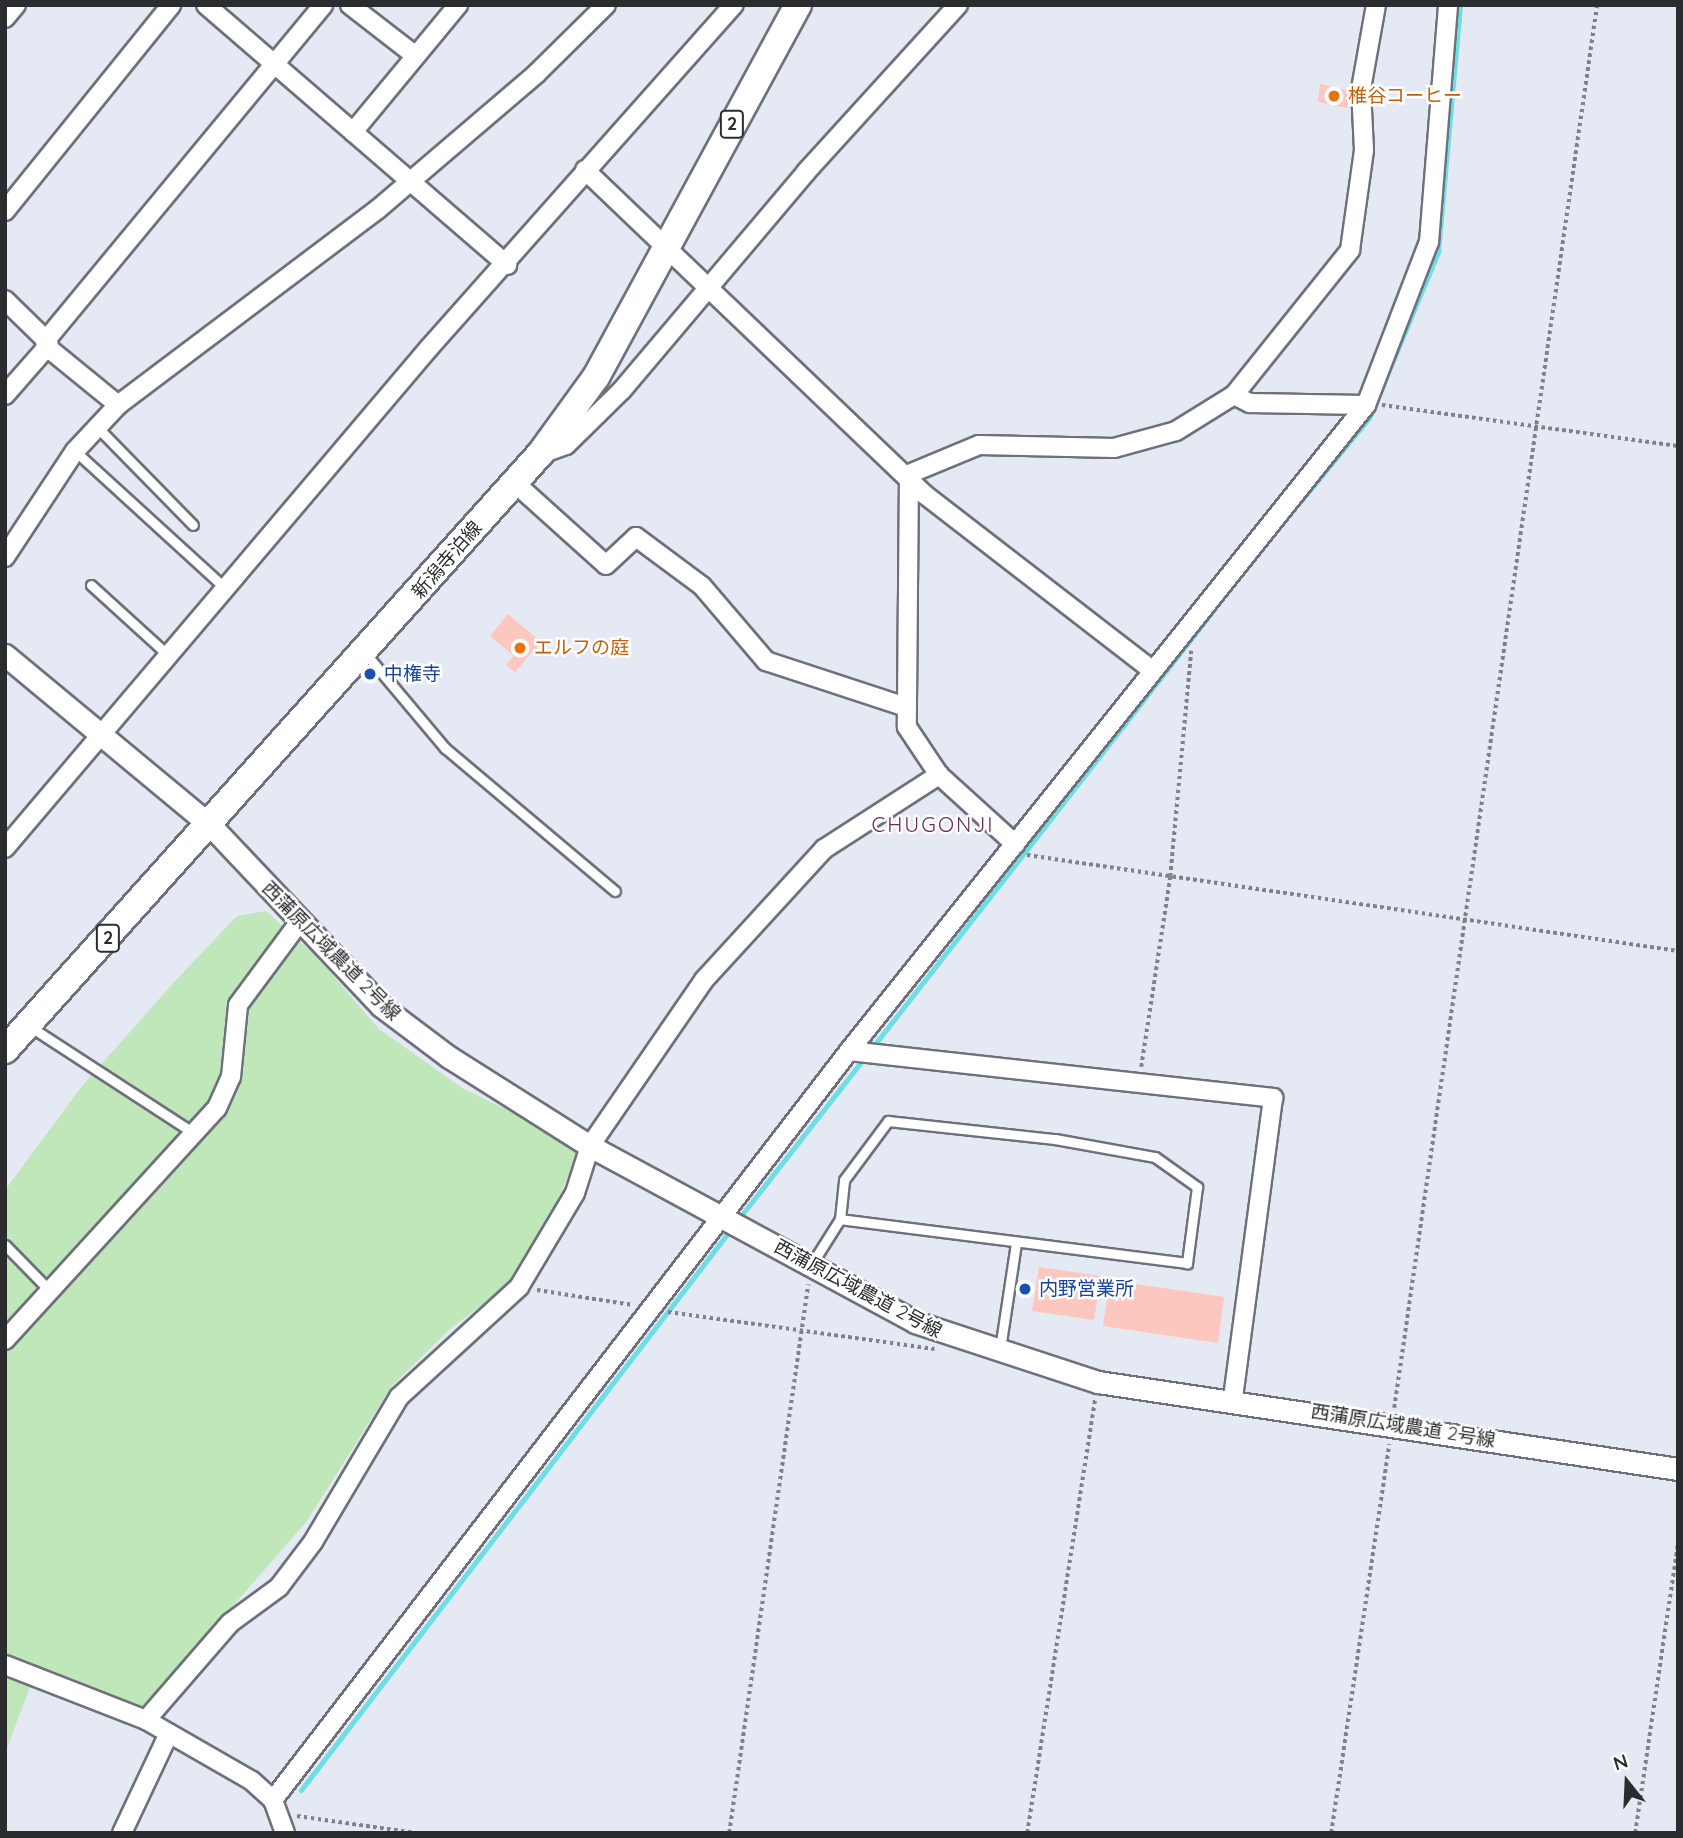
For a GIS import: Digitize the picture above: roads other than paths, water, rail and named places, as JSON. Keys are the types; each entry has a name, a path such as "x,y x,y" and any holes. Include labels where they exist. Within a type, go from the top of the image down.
{"main road":[{"name":"新潟寺泊線","path":"5,1050 211,826 540,454 596,377 666,243 798,5"}],"street":[{"path":"5,18 16,5"},
{"path":"5,211 171,5"},
{"path":"205,5 507,265"},
{"path":"5,395 276,66 323,5"},
{"path":"350,5 416,56"},
{"path":"353,132 458,5"},
{"path":"5,557 75,451 118,405 410,181 606,5"},
{"path":"5,848 105,734 168,655 507,265 585,170 734,5"},
{"path":"540,454 566,445 709,288 958,5"},
{"path":"909,474 979,445 1114,448 1176,431 1234,395 1350,250 1364,150 1361,89 1376,5"},
{"path":"275,1807 657,1308 849,1051 1153,671 1195,611 1366,405 1429,242 1448,5"},
{"path":"585,170 666,243 794,374 909,474 924,494 1153,671"},
{"path":"5,300 47,343 118,405"},
{"path":"1234,395 1250,403 1366,405"},
{"path":"909,474 910,649 903,706 907,727 939,775 1015,844"},
{"path":"515,483 606,565 636,537 702,586 766,661 903,706"},
{"name":"西蒲原広域農道 2号線","path":"5,655 105,734 211,826 298,924 381,1006 449,1058 590,1146 960,1342 1098,1382 1233,1399 1678,1469"},
{"path":"146,1720 230,1623 279,1587 313,1542 399,1397 519,1287 575,1193 590,1146 704,980 824,849 939,775"},
{"path":"5,1339 192,1132 217,1108 231,1077 238,1005 298,924"},
{"path":"849,1051 1272,1098 1233,1399"},
{"path":"5,1665 146,1720 169,1733 275,1807 285,1833"},
{"path":"122,1833 169,1733"}],"lane":[{"path":"96,426 193,525"},
{"path":"75,451 225,589"},
{"path":"91,585 168,655"},
{"path":"365,653 445,748 615,891"},
{"path":"28,1026 192,1132"},
{"path":"811,1265 840,1219 844,1180 888,1121 1055,1139 1155,1157 1197,1187 1187,1264 840,1219"},
{"path":"998,1354 1016,1243"},
{"path":"5,1245 49,1290"}],"waterway":[{"path":"1300,502 1369,418 1438,252 1460,5"},
{"path":"737,1221 1215,608"},
{"path":"301,1790 731,1229"}],"place":[{"name":"椎谷コーヒー","path":"1334,96"},
{"name":"エルフの庭","path":"520,648"},
{"name":"中権寺","path":"370,674"},
{"name":"内野営業所","path":"1025,1289"}],"district":[{"name":"CHUGONJI","path":"933,824"}]}
